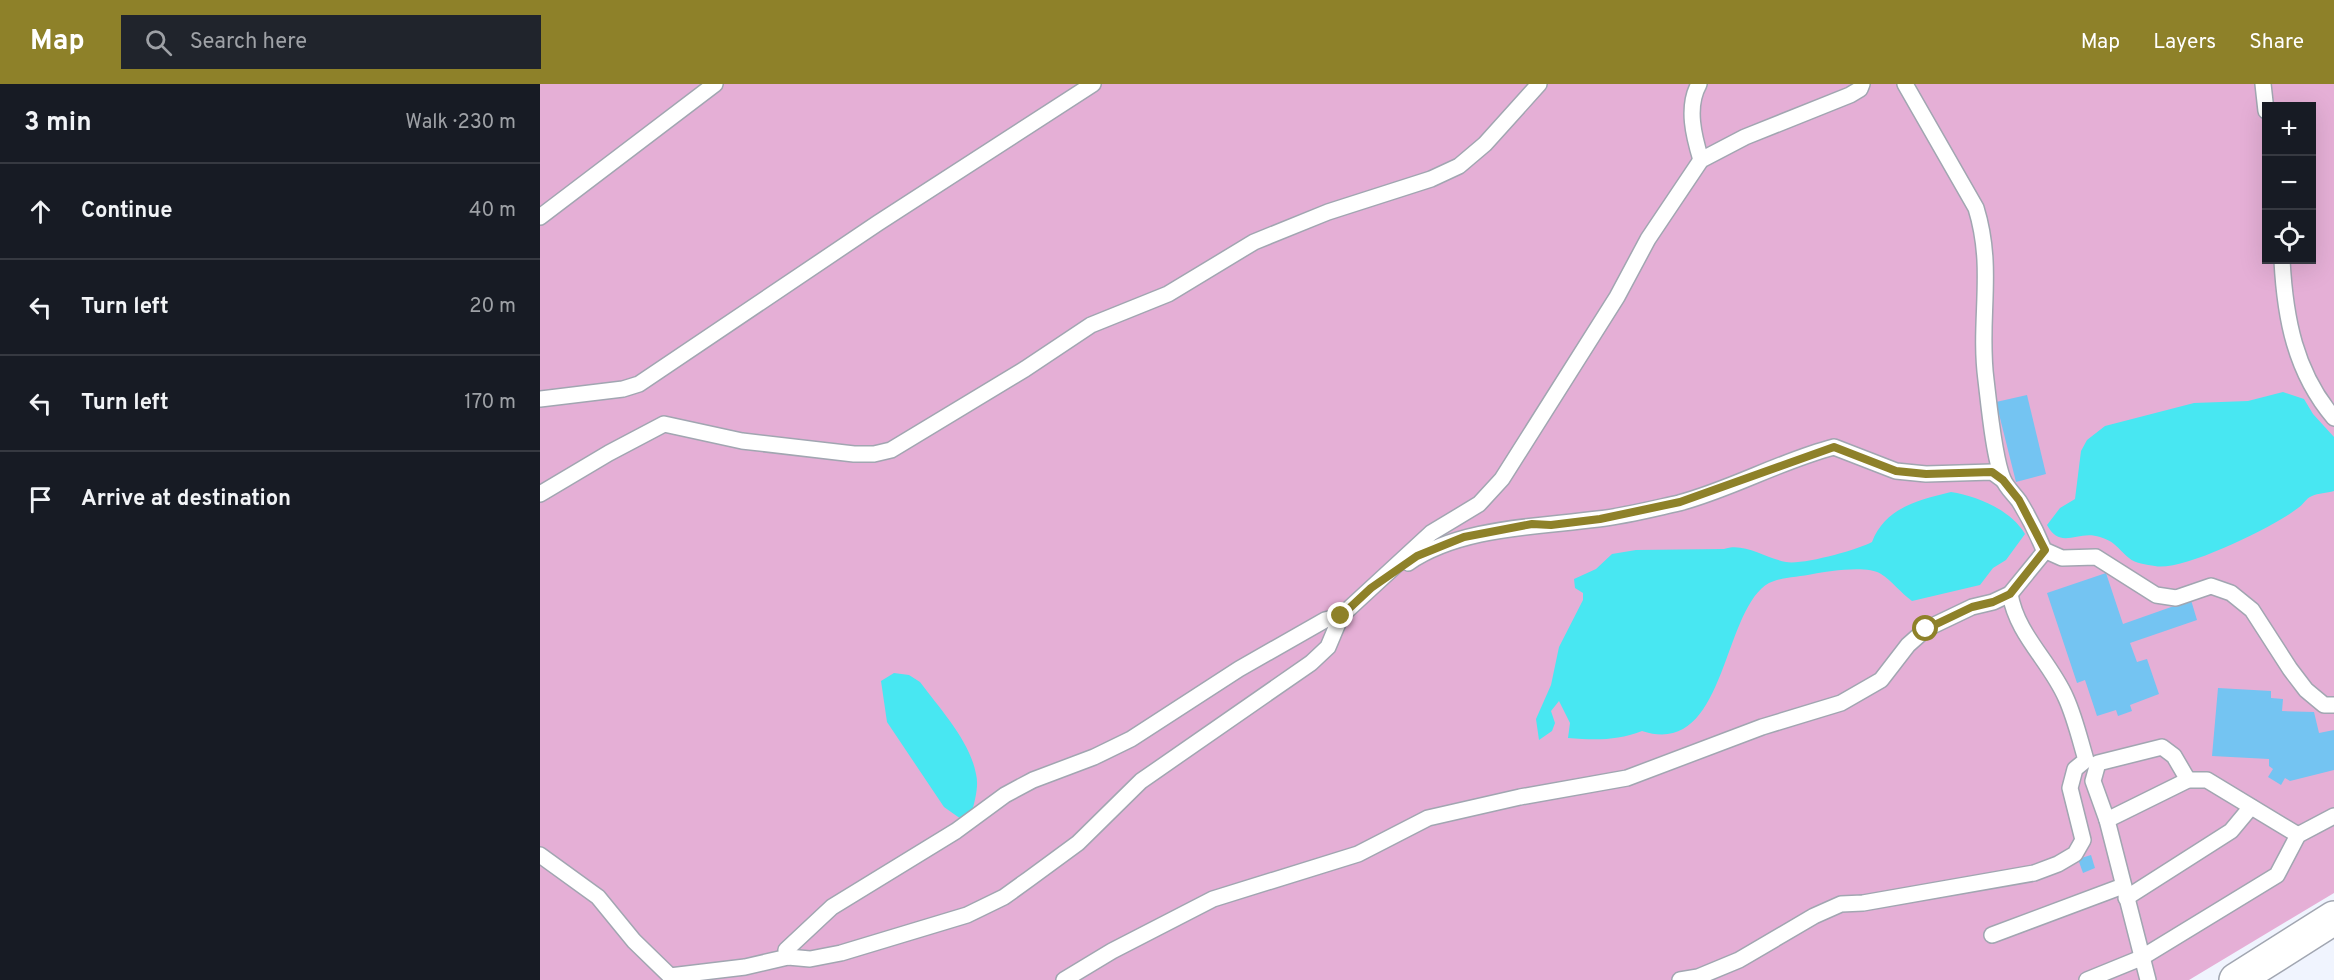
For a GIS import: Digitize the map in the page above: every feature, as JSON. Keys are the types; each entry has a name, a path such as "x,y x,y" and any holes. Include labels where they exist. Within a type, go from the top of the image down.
{"main road":[{"path":"2236,980 2334,918"}],"lane":[{"path":"540,217 715,84"},
{"path":"540,399 623,389 639,384 878,223 1093,84"},
{"path":"540,494 664,424 742,441 854,454 874,454 891,450 1025,369 1091,325 1168,294 1254,242 1328,212 1431,179 1459,166 1485,144 1539,84"},
{"path":"1698,84 1692,98 1692,116 1701,160"},
{"path":"540,855 598,897 634,941 672,978 745,967 788,957 810,959 893,939 967,915 1004,897 1078,843 1141,781 1311,663 1328,647 1341,616 1431,533 1487,497 1502,479 1617,297 1648,239 1701,160 1745,137 1850,95 1860,89 1862,84"},
{"path":"1905,84 1976,208 1983,229 1987,280 1984,313 1985,378 2003,480"},
{"path":"2263,84 2265,102"},
{"path":"2283,264 2290,327 2299,363 2334,418"},
{"path":"1371,588 1417,556 1464,537 1532,524 1551,525 1600,519 1680,502 1834,447 1896,471 1926,474 1992,472 2003,480 2019,500 2045,550 2062,558 2096,557 2156,595 2176,598 2211,586 2231,593 2252,610 2306,690 2324,705 2334,705"},
{"path":"1064,980 1112,951 1213,899 1358,854 1428,818 1520,797 1627,778 1762,727 1841,704 1881,680 1908,645 1926,629 1972,607 1993,602 2010,594 2045,550"},
{"path":"2010,594 2013,613 2066,698 2092,762 2093,781 2107,820 2148,980"},
{"path":"788,957 786,950 832,907 956,831 1005,795 1033,780 1094,757 1131,739 1239,669 1324,620 1341,616"},
{"path":"1680,980 1698,977 1739,960 1814,916 1841,903 1863,903 1977,882 2001,880 2058,864 2075,854 2083,840 2070,788 2075,769 2092,762 2162,747 2174,756 2187,780"},
{"path":"2107,820 2187,780 2207,780 2298,835"},
{"path":"1992,935 2124,892 2231,831 2251,807"},
{"path":"2086,980 2141,958 2277,875 2298,835 2334,816"}],"shaded area":[{"path":"540,84 2334,84 2334,893 2189,980 540,980"}],"water":[{"path":"2283,392 2304,399 2313,414 2334,437 2334,491 2310,497 2300,507 2270,526 2228,546 2186,562 2168,566 2152,566 2134,561 2113,543 2100,537 2084,535 2070,538 2058,537 2047,525 2060,508 2075,499 2081,451 2087,440 2105,426 2194,403 2248,401"},
{"path":"1951,492 1972,497 2002,511 2019,525 2025,534 2006,560 1993,568 1980,585 1912,601 1889,580 1875,571 1838,570 1774,581 1753,598 1741,621 1707,704 1691,723 1670,734 1642,731 1623,737 1605,739 1568,738 1570,723 1559,701 1551,711 1555,723 1552,731 1539,740 1536,719 1551,685 1559,647 1583,600 1583,593 1575,588 1574,579 1596,569 1612,554 1636,550 1732,547 1755,551 1786,562 1817,559 1843,553 1872,542 1878,530 1894,513 1915,502"},
{"path":"894,673 909,675 920,682 968,750 976,774 977,788 972,812 961,819 944,807 887,722 881,681"}],"building":[{"path":"2027,395 2046,474 2016,482 1996,402"},
{"path":"2106,573 2123,624 2191,600 2197,620 2130,643 2137,662 2147,659 2159,694 2130,705 2132,711 2118,716 2116,710 2097,716 2085,680 2077,683 2047,593"},
{"path":"2218,688 2271,691 2271,698 2283,699 2282,711 2314,712 2319,733 2334,730 2334,770 2290,781 2285,778 2281,785 2268,777 2273,769 2269,766 2269,759 2212,756"},
{"path":"2091,855 2095,868 2083,873 2078,859"}],"route":[{"path":"1341,616 1371,588 1417,556 1464,537 1484,536 1532,524 1551,525 1600,519 1680,502 1714,492 1815,452 1834,447 1896,471 1926,474 1992,472 2003,480 2019,500 2038,534 2045,550 2010,594 1993,602 1972,607 1926,629"}]}
